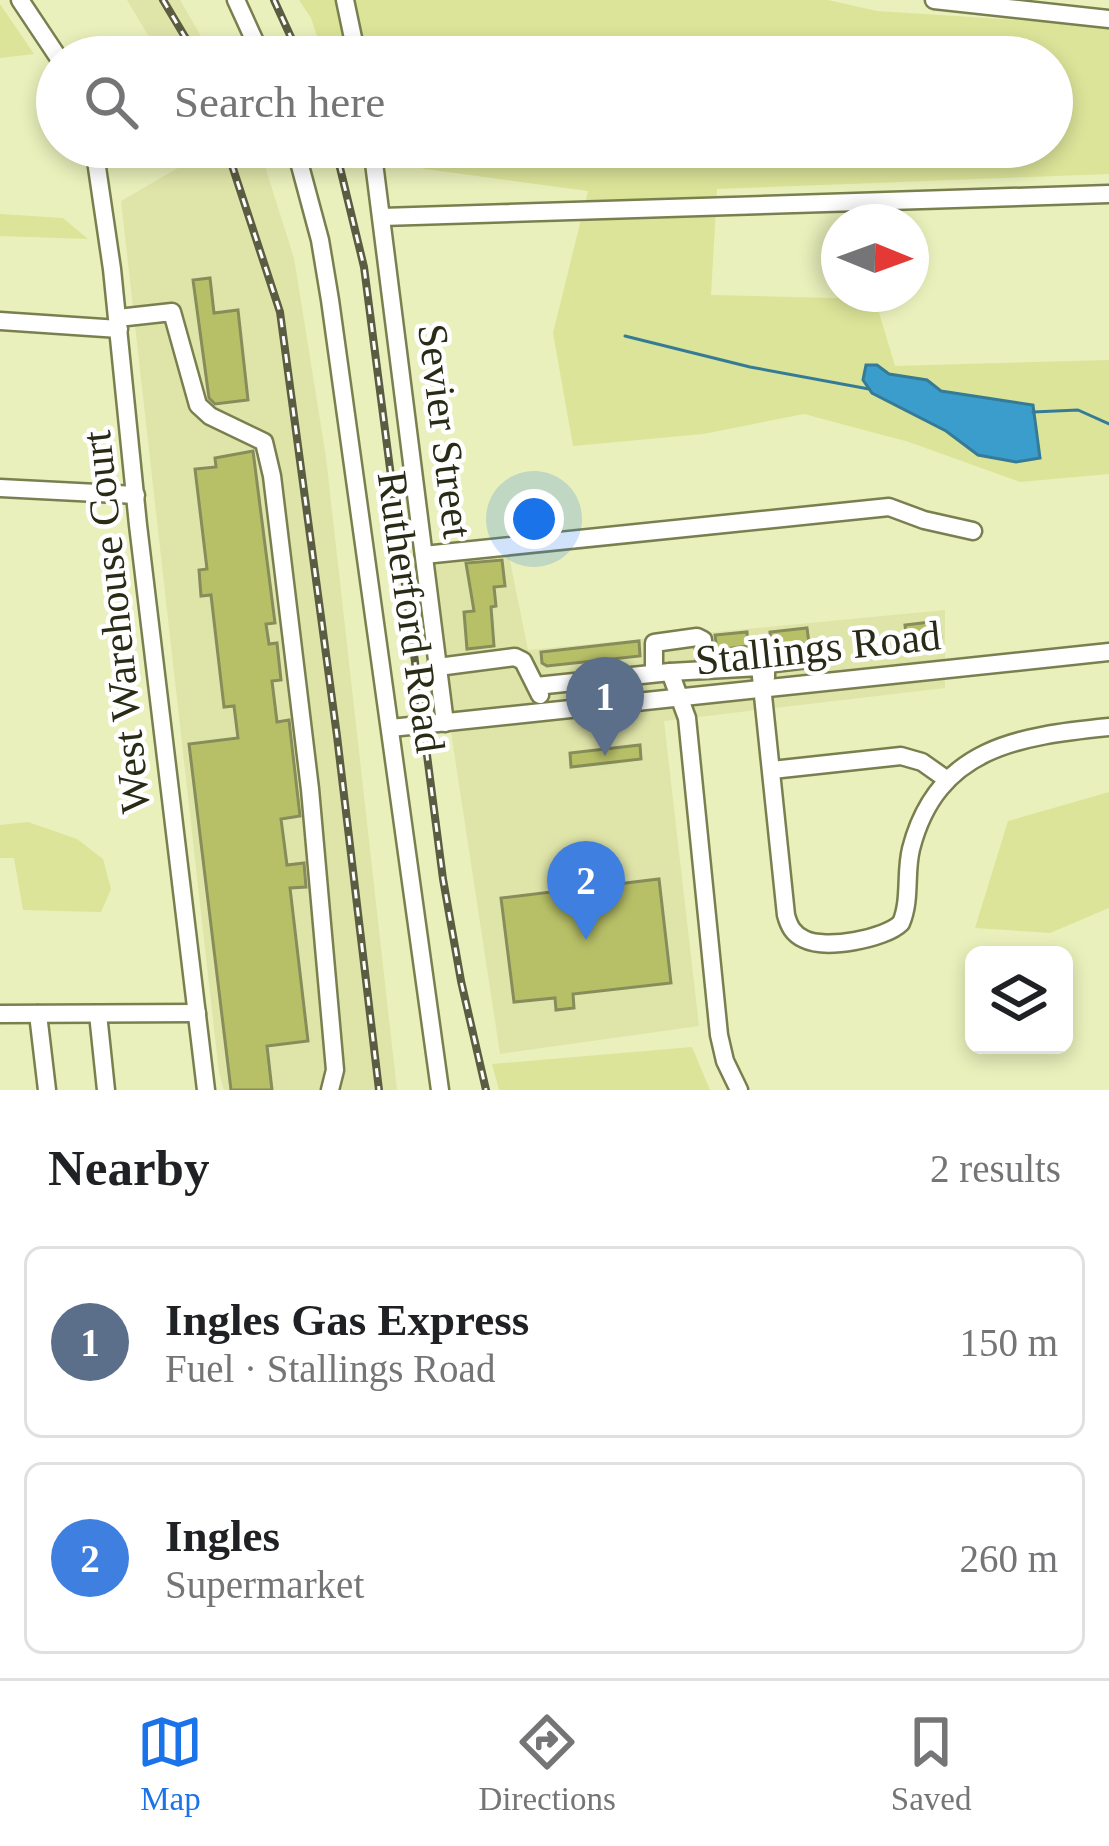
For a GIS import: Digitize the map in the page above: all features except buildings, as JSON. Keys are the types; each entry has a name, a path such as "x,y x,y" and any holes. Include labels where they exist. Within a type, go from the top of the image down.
{"street":[{"path":"20,0 44,36"},
{"path":"236,0 252,36"},
{"path":"345,0 353,36"},
{"path":"934,0 1109,19"},
{"name":"West Warehouse Court","path":"97,168 206,1090"},
{"name":"Rutherford Road","path":"301,168 330,300 440,1090"},
{"name":"Sevier Street","path":"375,168 445,723"},
{"path":"382,217 1109,194"},
{"path":"0,321 118,324 172,313 198,405 210,416 264,442 310,788 335,1070 330,1090"},
{"path":"0,488 136,495"},
{"path":"424,555 890,507 973,531"},
{"path":"706,668 703,640 697,637 654,643 662,672 683,699 719,1035 739,1090"},
{"name":"Stallings Road","path":"391,728 1109,652"},
{"path":"438,667 515,657 523,661 546,711"},
{"path":"764,691 766,664 808,659"},
{"path":"536,686 757,664 764,691 787,920 798,936 812,942 878,937 897,928 906,910 913,843 946,779 986,752 1018,739 1109,727"},
{"path":"772,770 901,756 922,762 946,779"},
{"path":"0,1014 196,1013"},
{"path":"38,1014 47,1090"},
{"path":"98,1014 106,1090"}],"shaded area":[{"path":"127,0 180,0 201,36 148,36"},
{"path":"299,0 828,0 877,11 1109,26 1109,174 717,189 711,295 821,298 821,312 879,312 895,366 1109,360 1109,474 1020,482 909,442 804,414 703,434 573,446 553,333 588,191 422,168 1073,168 1073,36 317,36"},
{"path":"0,4 34,54 0,58"},
{"path":"178,168 266,168 294,258 326,457 397,1090 224,1090 121,201"},
{"path":"0,214 63,218 88,239 0,236"},
{"path":"507,546 528,650 945,610 945,688 664,721 699,1026 500,1054 424,555"},
{"path":"1109,792 1109,908 1050,933 975,928 1008,821"},
{"path":"28,822 77,839 103,859 111,889 101,912 23,910 14,858 0,858 0,825"},
{"path":"692,1047 710,1090 499,1090 492,1064"}],"water":[{"path":"866,365 927,380 941,391 1033,405 1040,458 1016,462 978,455 946,431 872,393 863,380"}],"waterway":[{"path":"625,336 750,367 869,389"},
{"path":"1033,412 1078,410 1109,424"}],"railway":[{"path":"163,0 184,36"},
{"path":"274,0 290,36"},
{"path":"233,168 280,312 379,1090"},
{"path":"340,168 364,267 443,879 486,1090"}],"place":[{"name":"Ingles Gas Express","path":"605,756"},
{"name":"Ingles","path":"586,940"}]}
